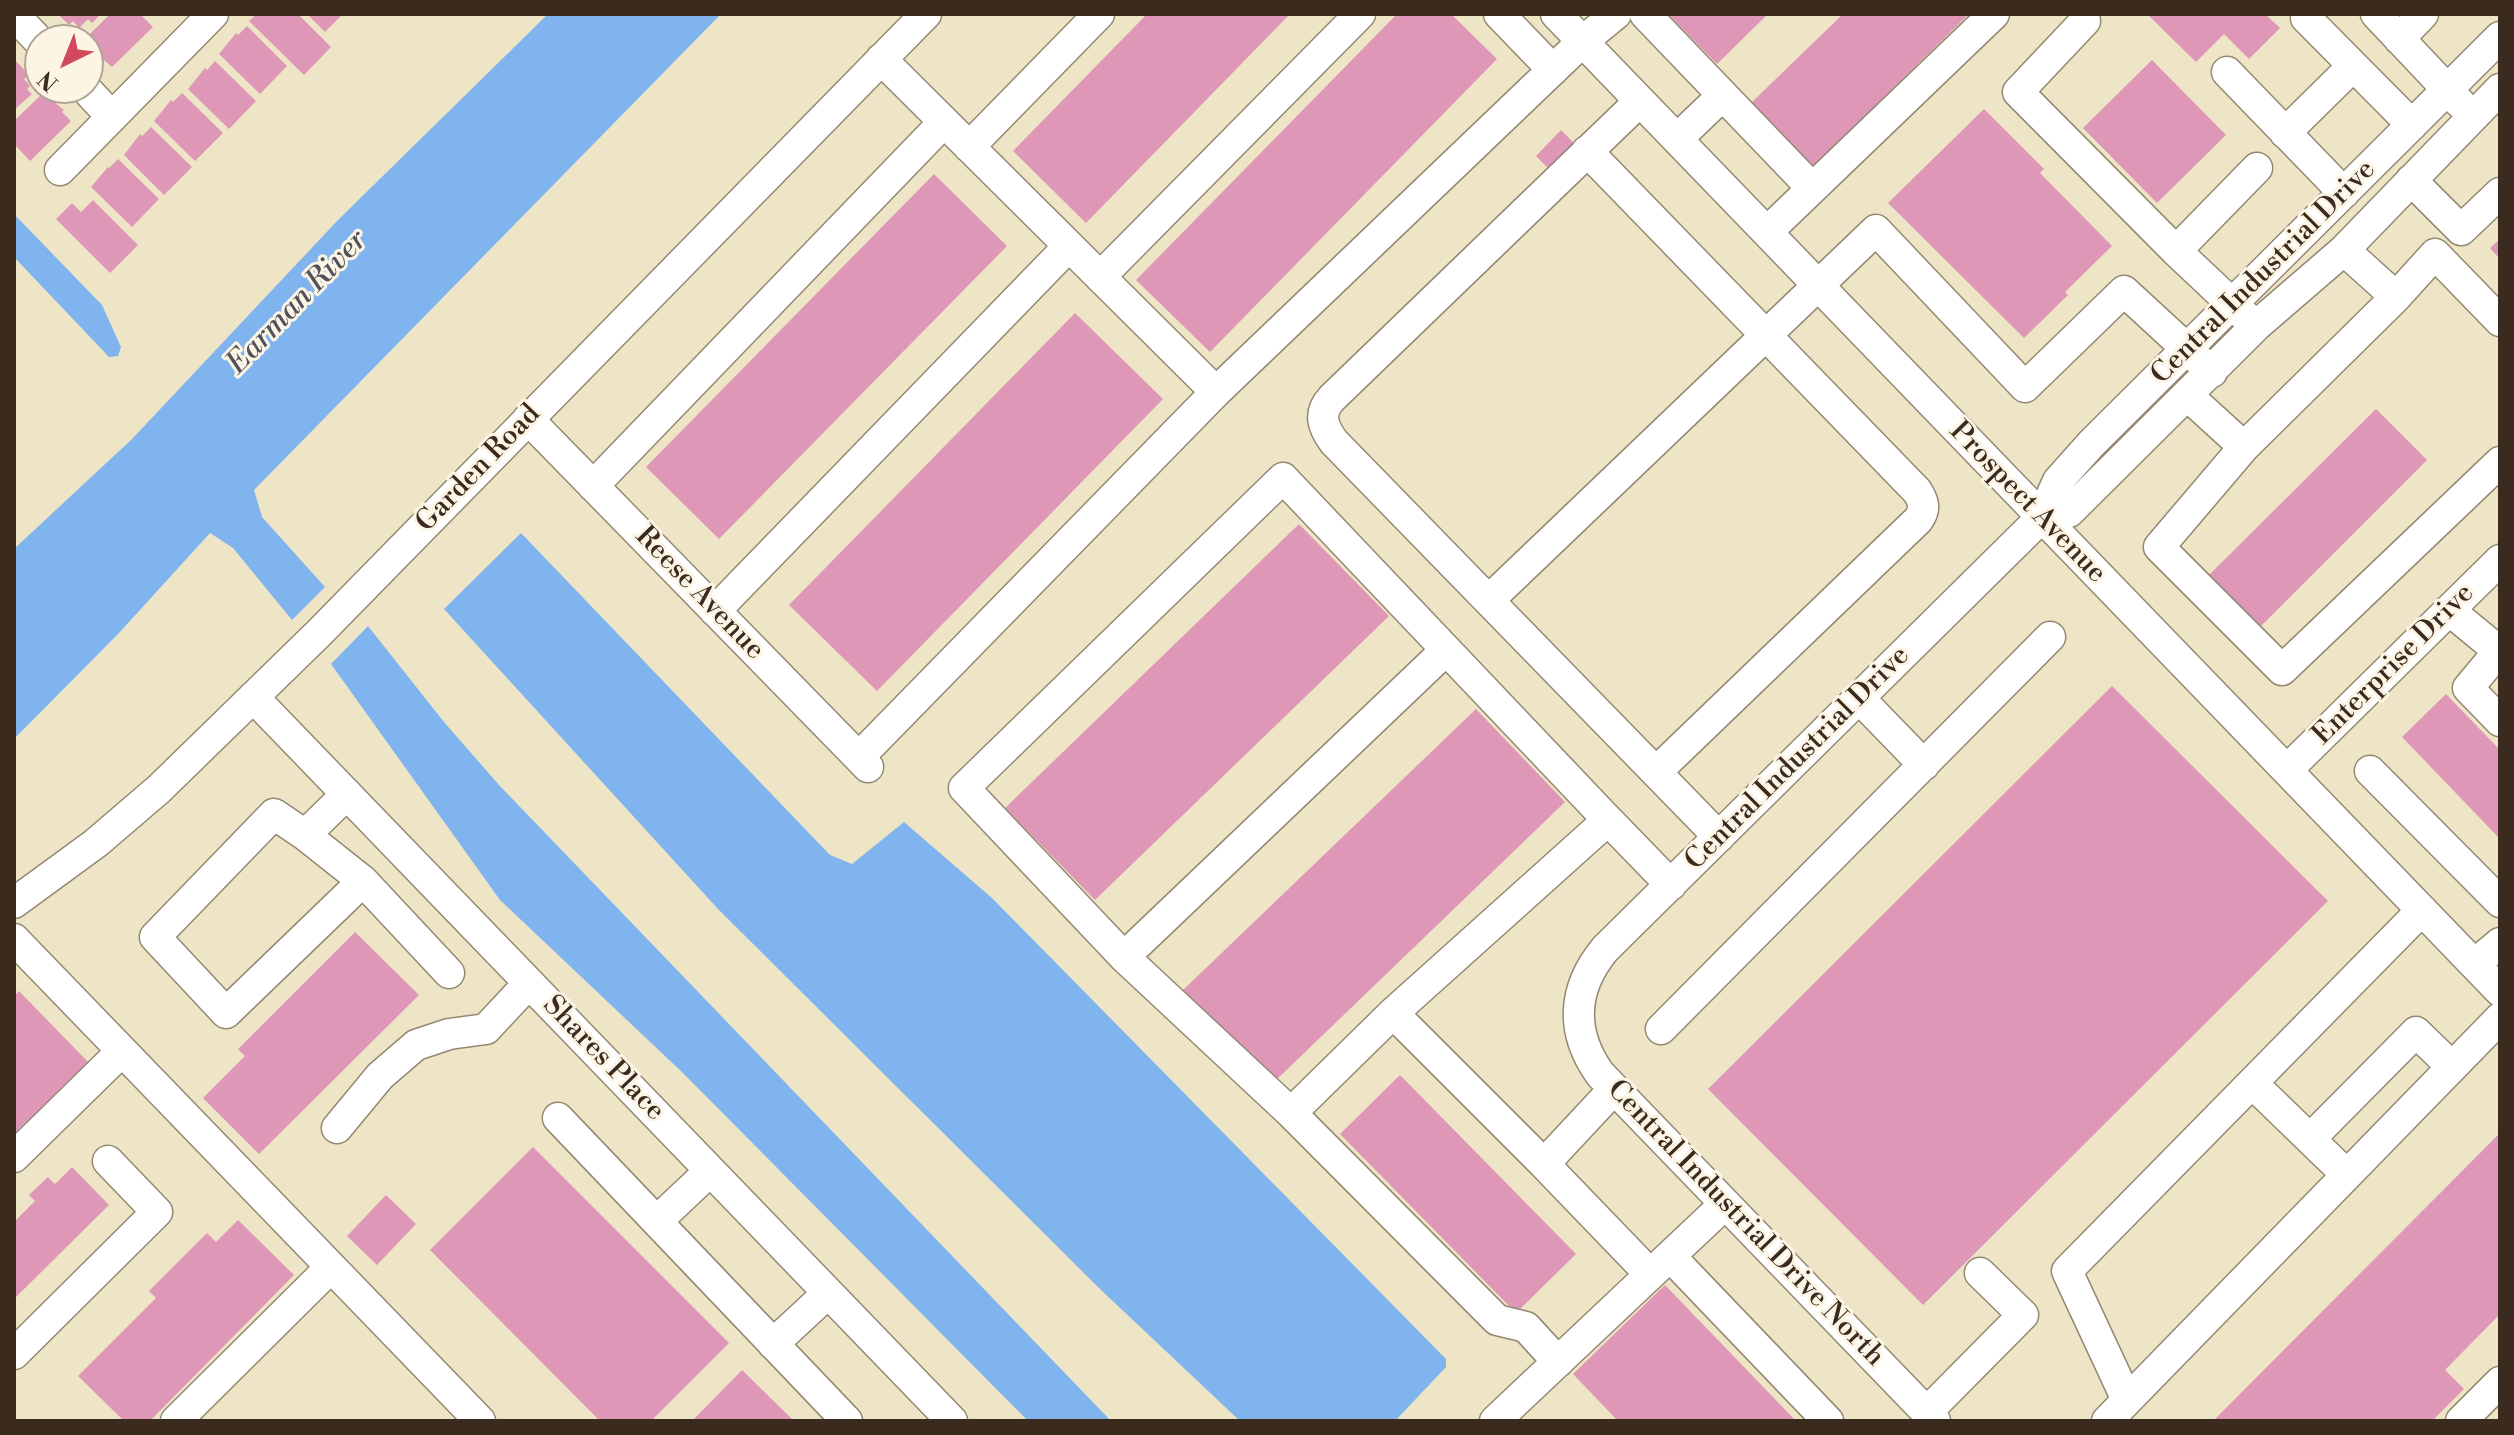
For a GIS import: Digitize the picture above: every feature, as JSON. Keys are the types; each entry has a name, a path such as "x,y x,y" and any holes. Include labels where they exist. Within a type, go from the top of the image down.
{"street":[{"path":"60,170 213,14"},
{"name":"Garden Road","path":"14,903 96,843 149,798 253,697 926,14"},
{"path":"969,147 1099,14"},
{"path":"1100,277 1360,14"},
{"path":"1499,14 1553,70"},
{"name":"Prospect Avenue","path":"1556,14 2500,991"},
{"path":"881,59 1216,392 1583,41 1616,14"},
{"path":"1645,14 1812,188"},
{"path":"1767,232 1994,14"},
{"path":"2376,14 2472,117"},
{"path":"2399,39 2423,14"},
{"path":"2306,18 2412,125"},
{"path":"2085,21 2018,92 2176,251 2256,326"},
{"name":"Central Industrial Drive","path":"1578,1013 1581,992 1595,962 2041,518 2058,481 2091,444 2500,37"},
{"path":"2285,133 2353,66"},
{"path":"2227,72 2344,193"},
{"name":"Central Industrial Drive","path":"2041,518 2069,512 2256,326 2344,250 2500,89"},
{"path":"1677,139 1723,95"},
{"path":"1640,101 1332,398 1323,414 1325,429 1334,442 1719,837"},
{"path":"100,104 112,117"},
{"path":"593,486 944,122"},
{"path":"1587,151 1923,500 1922,514 1656,772"},
{"path":"2176,251 2257,168"},
{"path":"2411,180 2461,230 2500,193"},
{"path":"1489,600 1876,230 2025,387 2124,291 2212,372"},
{"path":"715,611 1069,246"},
{"path":"2344,250 2396,297"},
{"path":"2500,321 2435,254 2396,297 2244,447 2159,547 2282,670 2500,462"},
{"name":"Reese Avenue","path":"528,419 862,761 863,753 1216,392"},
{"path":"2187,395 2244,447"},
{"path":"1558,1362 1526,1327 1497,1320 1291,1113 1124,957 964,788 1283,478 1671,885"},
{"name":"Enterprise Drive","path":"2287,770 2500,560"},
{"path":"2449,610 2499,652 2468,688 2500,721"},
{"path":"1661,1029 2050,637"},
{"path":"1124,957 1446,650"},
{"name":"Shares Place","path":"253,697 952,1421"},
{"path":"1859,698 1924,765"},
{"path":"2370,771 2500,902"},
{"path":"305,835 347,794"},
{"path":"363,881 226,1013 155,937 274,814 363,881 449,973"},
{"path":"1291,1113 1393,1013 1608,820"},
{"path":"2422,910 2067,1271 2117,1410 2500,1018"},
{"path":"14,939 480,1421"},
{"path":"2475,964 2500,943"},
{"path":"337,1128 380,1076 416,1045 449,1034 486,1029 529,983"},
{"path":"1393,1013 1544,1164 1660,1264 1828,1421"},
{"name":"Central Industrial Drive North","path":"1578,1013 1579,1030 1590,1061 1614,1089 1931,1417"},
{"path":"2310,1139 2416,1032 2452,1067"},
{"path":"14,1157 122,1051"},
{"path":"2376,1072 2412,1108"},
{"path":"2252,1083 2347,1175"},
{"path":"1544,1164 1614,1089"},
{"path":"558,1118 847,1421"},
{"path":"14,1354 157,1212 108,1161"},
{"path":"657,1221 710,1171"},
{"path":"1510,1416 1558,1362 1725,1204"},
{"path":"176,1421 331,1267"},
{"path":"1931,1417 2023,1315 1980,1273"},
{"path":"773,1344 828,1293"},
{"path":"2461,1421 2500,1382"}],"water":[{"name":"Earman River","path":"548,14 721,14 254,490 262,517 325,587 292,620 233,548 210,533 119,633 14,739 14,549 132,439 338,220"},
{"path":"14,214 102,305 121,347 118,356 109,357 14,257"},
{"path":"521,533 830,855 852,864 904,822 992,898 1446,1359 1446,1367 1395,1421 1240,1421 1100,1289 718,909 444,609"},
{"path":"368,626 499,785 1111,1421 1028,1421 684,1074 500,900 331,664"}],"building":[{"path":"58,14 101,14 92,23 88,19 83,24 73,21 68,24"},
{"path":"110,14 140,14 153,27 112,67 104,60 104,24 100,24"},
{"path":"257,14 298,14 331,47 304,75 249,21"},
{"path":"307,14 343,14 325,32"},
{"path":"1147,14 1290,14 1086,223 1013,151"},
{"path":"1397,14 1451,14 1497,59 1210,352 1136,280"},
{"path":"1668,14 1768,14 1717,64"},
{"path":"1843,14 1969,14 1813,166 1751,103"},
{"path":"2147,14 2265,14 2280,28 2249,59 2224,34 2196,62"},
{"path":"247,26 287,66 260,94 219,54 236,33 238,35"},
{"path":"14,59 24,70 24,101 14,110"},
{"path":"2152,60 2226,135 2157,203 2083,128"},
{"path":"215,61 256,101 229,129 188,89"},
{"path":"182,93 223,133 195,161 154,121 171,100 173,102"},
{"path":"32,104 57,104 71,121 30,161 14,144 14,121"},
{"path":"1984,109 2044,169 2040,173 2112,246 2024,338 1888,203"},
{"path":"151,127 192,167 164,195 124,155 140,134 142,136"},
{"path":"1561,130 1574,143 1549,169 1536,156"},
{"path":"118,159 159,199 132,227 91,187"},
{"path":"934,174 1007,246 719,539 646,467"},
{"path":"93,200 138,245 110,273 56,219 72,203 81,212"},
{"path":"2500,239 2500,259 2490,248"},
{"path":"1075,313 1163,399 877,691 789,605"},
{"path":"2376,409 2427,460 2259,628 2208,576"},
{"path":"1299,524 1389,616 1095,900 1005,808"},
{"path":"2112,686 2328,901 1923,1305 1708,1089"},
{"path":"2446,694 2500,750 2500,839 2402,737"},
{"path":"1476,709 1565,802 1272,1084 1182,991"},
{"path":"355,932 419,995 259,1154 203,1098 245,1056 238,1049"},
{"path":"19,991 88,1062 14,1134 14,997"},
{"path":"1400,1075 1576,1254 1516,1313 1340,1134"},
{"path":"2500,1133 2500,1314 2445,1370 2464,1389 2432,1421 2213,1421"},
{"path":"533,1147 729,1343 651,1421 600,1421 430,1250"},
{"path":"72,1167 109,1205 14,1299 14,1222 35,1201 29,1195 48,1177 55,1184"},
{"path":"386,1195 416,1224 377,1265 347,1236"},
{"path":"238,1220 294,1275 150,1421 124,1421 78,1376 156,1298 149,1291 207,1233 216,1242"},
{"path":"1665,1285 1796,1421 1618,1421 1573,1374"},
{"path":"742,1370 794,1421 692,1421"}]}
